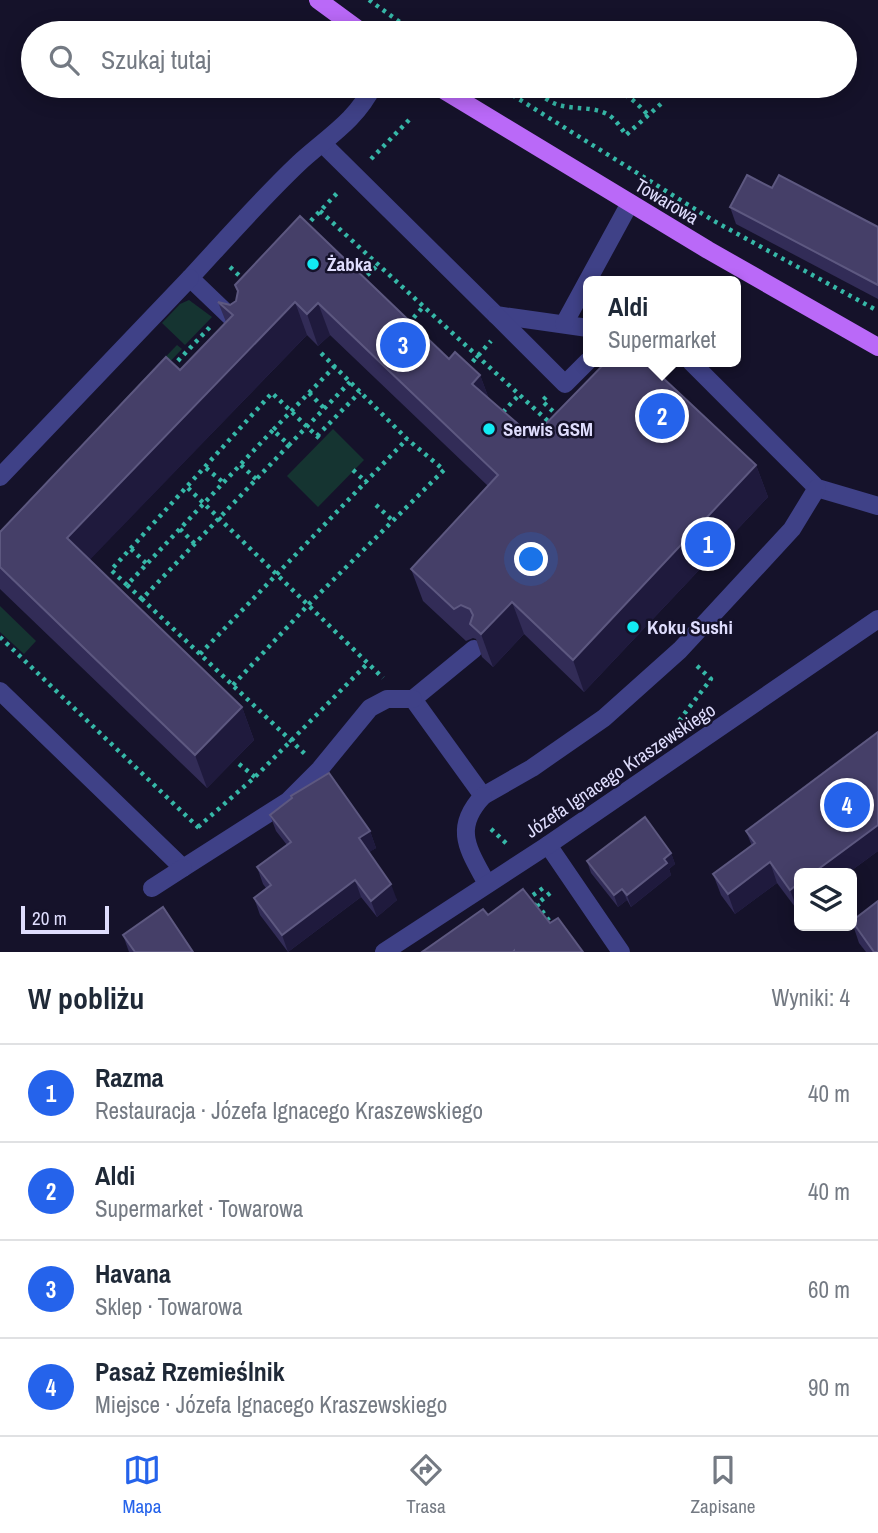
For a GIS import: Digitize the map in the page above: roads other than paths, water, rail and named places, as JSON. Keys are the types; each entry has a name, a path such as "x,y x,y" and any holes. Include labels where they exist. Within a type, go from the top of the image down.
{"main road":[{"path":"318,0 347,21"},
{"name":"Towarowa","path":"457,98 630,203 878,347"}],"street":[{"path":"0,477 298,164 324,145 352,117 365,98"},
{"path":"324,145 565,384 583,367"},
{"path":"590,276 630,203"},
{"path":"190,278 239,326"},
{"path":"564,324 583,289"},
{"path":"500,320 583,327"},
{"path":"696,367 817,488 878,506"},
{"path":"487,884 468,848 465,833 468,813 478,801 532,768 604,718 680,650 792,529 817,488"},
{"name":"Józefa Ignacego Kraszewskiego","path":"384,952 548,845 878,619"},
{"path":"152,888 288,801 320,769 370,708 387,699 413,699 474,649"},
{"path":"0,691 183,868"},
{"path":"413,699 478,801"},
{"path":"548,845 621,952"}],"place":[{"name":"Żabka","path":"313,264"},
{"name":"Havana","path":"403,345"},
{"name":"Aldi","path":"662,416"},
{"name":"Serwis GSM","path":"489,429"},
{"name":"Razma","path":"708,544"},
{"name":"Koku Sushi","path":"633,627"},
{"name":"Pasaż Rzemieślnik","path":"847,805"}]}
